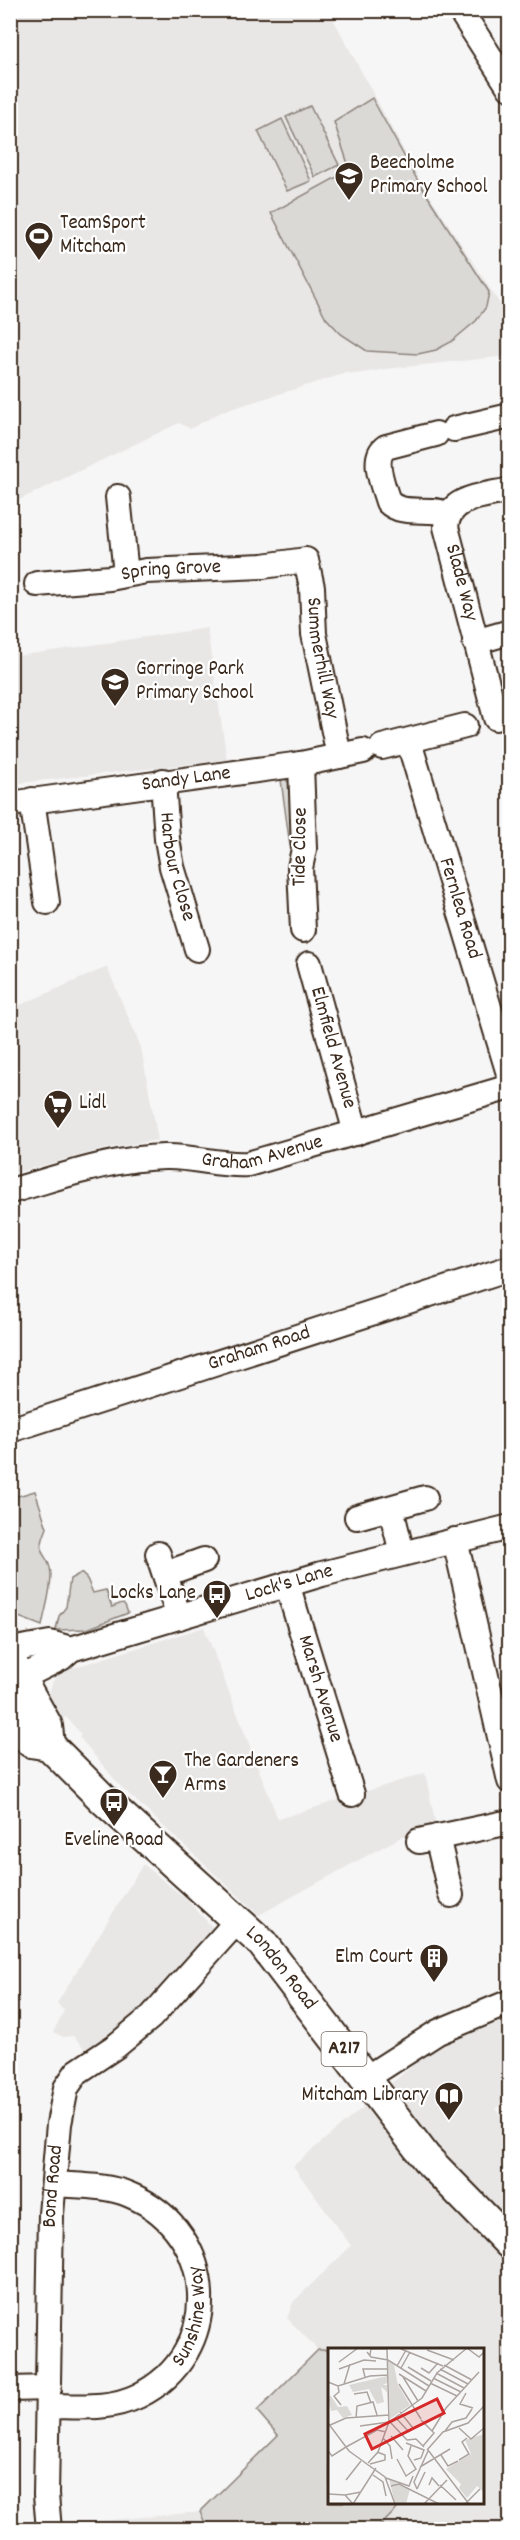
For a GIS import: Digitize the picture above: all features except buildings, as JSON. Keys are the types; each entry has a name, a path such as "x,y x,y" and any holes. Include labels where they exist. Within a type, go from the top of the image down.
{"main road":[{"path":"14,1673 47,1726 48,1745"},
{"name":"London Road","path":"10,1716 30,1742 48,1745 105,1801 238,1920 273,1955 434,2166 510,2244"}],"street":[{"path":"460,10 471,31 510,88"},
{"path":"448,514 442,511 393,507 388,502 378,459 382,450 386,447 510,416"},
{"name":"Slade Way","path":"503,716 475,642 446,527 448,514 461,502 510,490"},
{"path":"118,497 126,574"},
{"name":"Spring Grove","path":"37,584 110,578 173,568 263,566 306,560"},
{"name":"Summerhill Way","path":"306,560 312,587 314,633 339,756"},
{"path":"475,642 510,632"},
{"name":"Sandy Lane","path":"21,802 302,764 409,742 465,726"},
{"name":"Fernlea Road","path":"409,742 510,1077"},
{"name":"Tide Close","path":"302,764 304,849 300,868 303,930"},
{"name":"Harbour Close","path":"164,782 167,839 172,867 197,949"},
{"path":"21,802 47,902"},
{"name":"Elmfield Avenue","path":"309,964 356,1133"},
{"name":"Graham Avenue","path":"10,1191 125,1159 176,1157 228,1165 248,1164 510,1087"},
{"name":"Graham Road","path":"10,1430 510,1268"},
{"path":"357,1517 425,1498"},
{"path":"391,1509 402,1553"},
{"name":"Lock's Lane","path":"14,1673 61,1658 71,1649 287,1584 510,1527"},
{"path":"455,1540 510,1781"},
{"path":"179,1617 161,1564 204,1560"},
{"name":"Marsh Avenue","path":"287,1584 352,1794"},
{"name":"Lock's Lane","path":"10,1650 50,1643 71,1649"},
{"path":"451,1895 428,1839 510,1822"},
{"name":"Bond Road","path":"49,2529 46,2495 51,2225 63,2099 69,2081 83,2067 107,2052 151,2018 238,1920"},
{"path":"366,2078 438,2032 510,2002"},
{"name":"Sunshine Way","path":"10,2389 108,2406 128,2400 153,2388 173,2370 190,2343 200,2313 198,2274 192,2254 164,2214 142,2200 120,2191 54,2184"}],"shaded area":[{"path":"11,11 329,11 419,179 509,318 509,356 356,374 347,373 221,412 190,429 179,423 11,504"},
{"path":"372,98 418,181 489,292 486,307 476,321 451,342 436,350 418,354 367,351 341,334 326,318 271,213 350,170 334,122"},
{"path":"310,106 339,165 315,177 286,117"},
{"path":"282,119 311,181 287,191 258,131"},
{"name":"Gorringe Park Primary School","path":"10,615 17,656 207,628 227,760 11,784"},
{"path":"285,779 289,783 293,845 290,846 281,780"},
{"path":"107,967 141,1047 158,1140 109,1148 11,1174 11,1009"},
{"path":"35,1491 47,1528 42,1551 50,1567 51,1575 42,1626 11,1614 11,1498"},
{"path":"81,1573 87,1579 93,1593 106,1590 112,1607 122,1603 128,1613 87,1629 56,1630 59,1616 66,1607 70,1579"},
{"path":"204,1627 278,1819 425,1773 436,1825 403,1836 259,1915 121,1787 79,1737 81,1734 66,1717 58,1722 47,1700 53,1681 59,1674 69,1669"},
{"path":"143,1864 185,1898 214,1929 153,2005 112,2037 108,2035 90,2048 84,2048 73,2036 63,2037 53,2032 64,2011 57,2003"},
{"path":"509,2017 509,2096 496,2109 510,2123 509,2529 64,2530 63,2524 200,2512 278,2435 257,2411 318,2350 287,2318 293,2302 351,2246 293,2166 418,2061 453,2040"},
{"path":"318,2350 328,2350 328,2504 402,2504 377,2529 208,2529 200,2512 278,2435 257,2411"}],"place":[{"name":"Beecholme Primary School","path":"349,202"},
{"name":"TeamSport Mitcham","path":"39,262"},
{"name":"Gorringe Park Primary School","path":"115,708"},
{"name":"Lidl","path":"58,1130"},
{"name":"Locks Lane","path":"217,1620"},
{"name":"The Gardeners Arms","path":"163,1800"},
{"name":"Eveline Road","path":"114,1828"},
{"name":"Elm Court","path":"434,1984"},
{"name":"Mitcham Library","path":"449,2122"}]}
